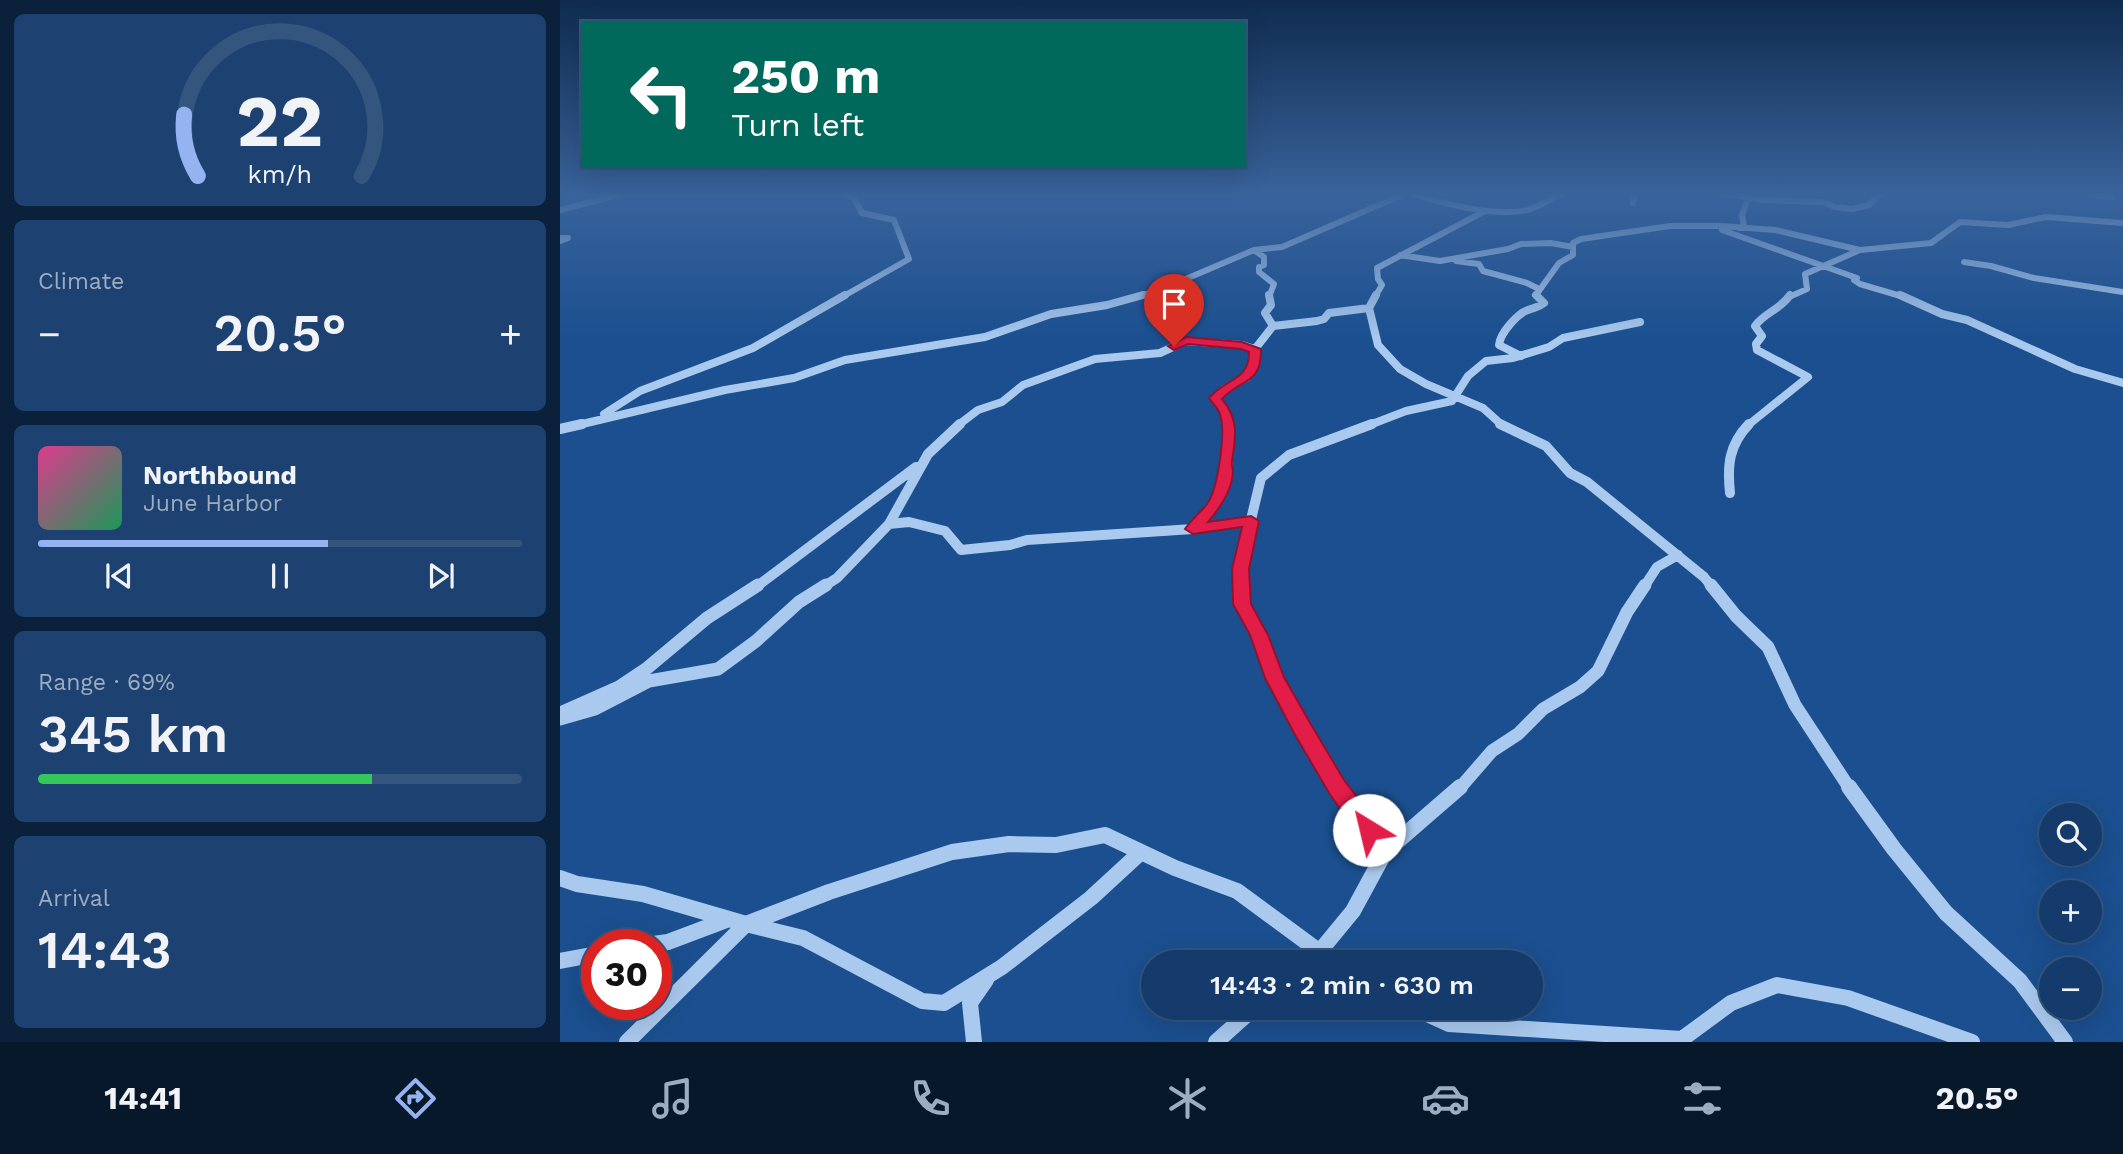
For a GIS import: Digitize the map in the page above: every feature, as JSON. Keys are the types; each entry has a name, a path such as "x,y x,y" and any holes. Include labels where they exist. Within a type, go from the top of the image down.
{"street":[{"path":"596,420 640,391 753,348 909,259 903,243"},
{"path":"560,429 725,390 794,378 845,360 985,337 1051,314 1107,305 1155,292 1254,250 1282,247 1293,243"},
{"path":"1369,307 1382,285 1378,279 1377,268 1425,243"},
{"path":"1454,260 1521,244 1551,243 1573,247"},
{"path":"1521,356 1499,345 1499,337 1504,328 1522,317 1525,310 1536,309 1544,303 1535,297 1559,263 1573,255 1574,243"},
{"path":"1758,243 1857,278 1854,280 1860,284 1902,296 1942,314 1967,320 2075,369 2123,383"},
{"path":"1829,243 1860,250"},
{"path":"1730,493 1727,478 1737,435 1747,422 1773,403 1787,397 1808,377 1757,350 1756,344 1762,336 1755,326 1763,315 1782,307 1790,295 1807,289 1805,274 1825,265 1860,250 1932,243"},
{"path":"1254,250 1264,257 1264,265 1259,267 1259,272 1273,284 1268,299 1271,305 1265,313 1273,326"},
{"path":"1401,255 1423,260 1454,260 1479,264 1483,271 1513,281 1528,282 1539,289"},
{"path":"1964,261 2034,278 2123,292"},
{"path":"1193,529 1216,503 1226,474 1225,463 1229,450 1227,413 1215,398 1224,389 1246,378 1255,364 1255,349 1273,326 1324,320 1329,313 1369,307"},
{"path":"1369,307 1378,346 1385,354 1421,382 1485,409 1497,423 1549,448 1570,475 1587,482 1704,577 1736,616 1768,648 1795,705 1833,765 1894,849 1946,913 2020,981 2065,1042"},
{"path":"1385,852 1337,786 1302,727 1275,678 1259,635 1242,604 1241,569 1251,521 1258,503 1261,478 1289,455 1406,411 1452,401 1468,376 1486,361 1521,356 1549,347 1563,338 1640,322"},
{"path":"560,713 619,687 646,669 706,618 745,595 924,461 950,433 978,410 1002,402 1023,385 1095,359 1160,353 1186,341 1242,345 1255,349"},
{"path":"560,719 595,709 649,681 718,669 756,641 799,602 837,578 889,524 924,461"},
{"path":"889,524 909,522 946,531 961,550 1050,538 1193,529 1251,521"},
{"path":"1330,950 1385,852 1458,790 1492,751 1518,734 1543,709 1580,687 1598,671 1627,612 1657,567 1678,555"},
{"path":"672,941 952,852 1009,844 1056,845 1105,835 1175,868 1237,891 1313,950"},
{"path":"560,878 577,884 643,894 803,938 922,1001 944,1003 990,975 1091,898 1141,852"},
{"path":"627,1042 737,921"},
{"path":"560,961 581,957"},
{"path":"974,1042 970,1003 990,975"},
{"path":"1440,1020 1449,1024 1682,1039 1731,1003 1777,985 1848,998 1972,1042"},
{"path":"1216,1042 1241,1020"}],"route":[{"path":"1174,346 1186,341 1242,345 1255,349 1255,364 1246,378 1224,389 1215,398 1227,413 1229,450 1225,463 1226,474 1216,503 1193,529 1251,521 1241,569 1242,604 1259,635 1275,678 1302,727 1337,786 1369,830"}]}
